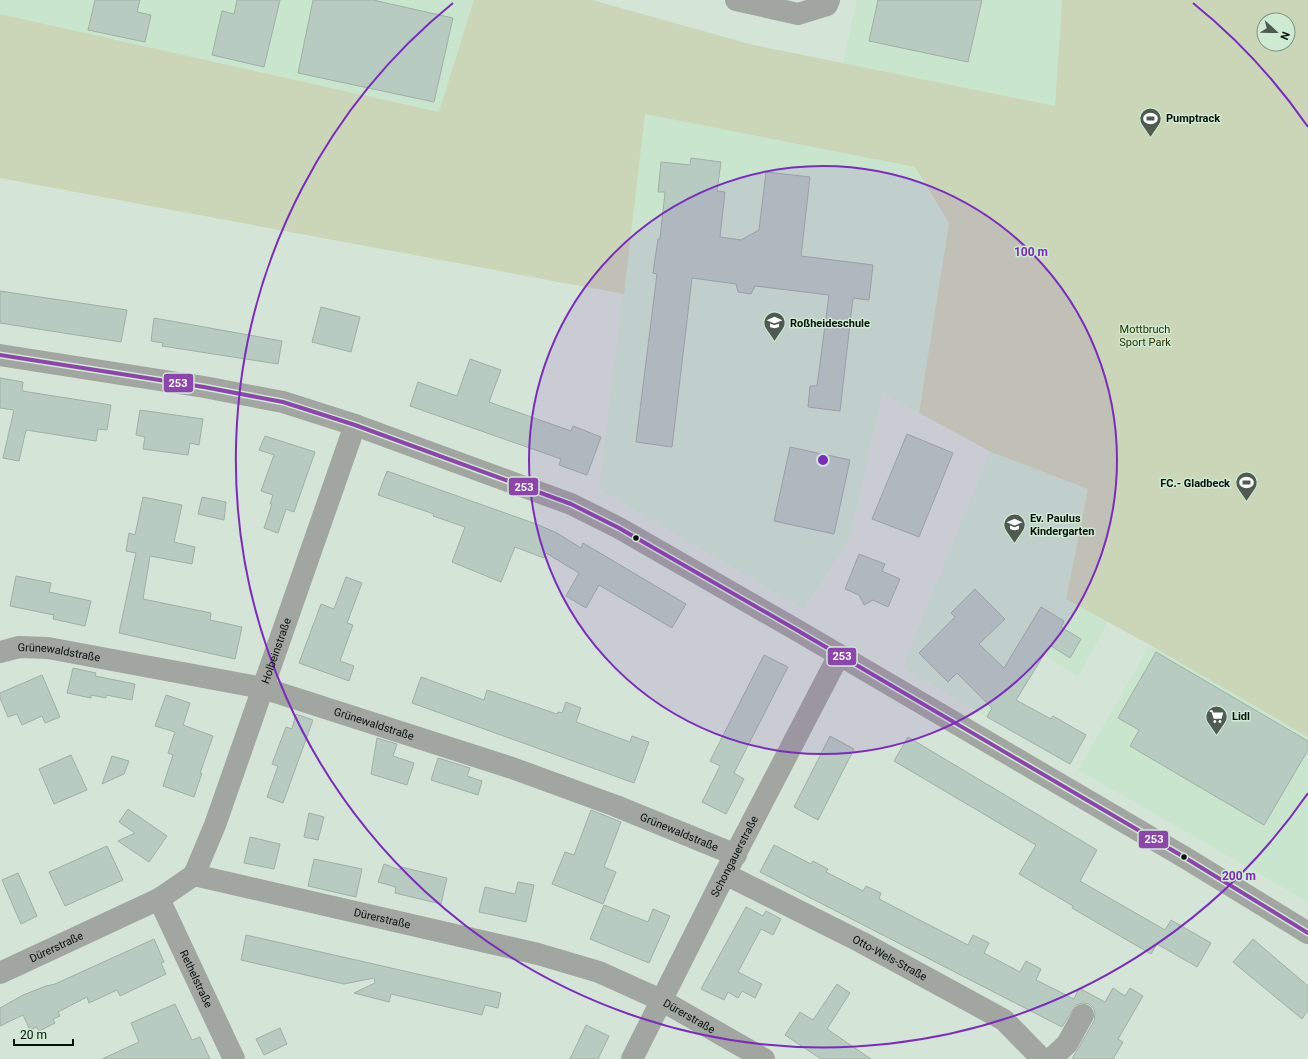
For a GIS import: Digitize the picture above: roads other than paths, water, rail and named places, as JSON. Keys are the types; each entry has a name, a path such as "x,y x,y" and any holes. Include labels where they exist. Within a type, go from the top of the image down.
{"street":[{"path":"736,0 798,14 826,5 830,0"},
{"path":"0,355 204,386 283,402 355,425 571,504 620,528 839,655 1184,857 1308,933"},
{"name":"Holbeinstraße","path":"194,876 215,825 355,425"},
{"name":"Grünewaldstraße","path":"0,652 19,647 48,648 263,688 512,768 616,806 736,854"},
{"name":"Schongauerstraße","path":"632,1059 725,874 839,655"},
{"name":"Otto-Wels-Straße","path":"725,874 861,942 1004,1020 1042,1059"},
{"name":"Dürerstraße","path":"0,973 159,899 194,876 538,954 599,972 661,1000 764,1059"},
{"name":"Rethelstraße","path":"159,899 234,1059"},
{"path":"1051,1059 1067,1044 1083,1015"}],"place":[{"name":"Pumptrack","path":"1150,138"},
{"name":"Roßheideschule","path":"774,342"},
{"name":"FC.- Gladbeck","path":"1246,502"},
{"name":"Ev. Paulus Kindergarten","path":"1015,544"},
{"name":"Lidl","path":"1217,736"}],"park label":[{"name":"Mottbruch Sport Park","path":"1145,335"}]}
